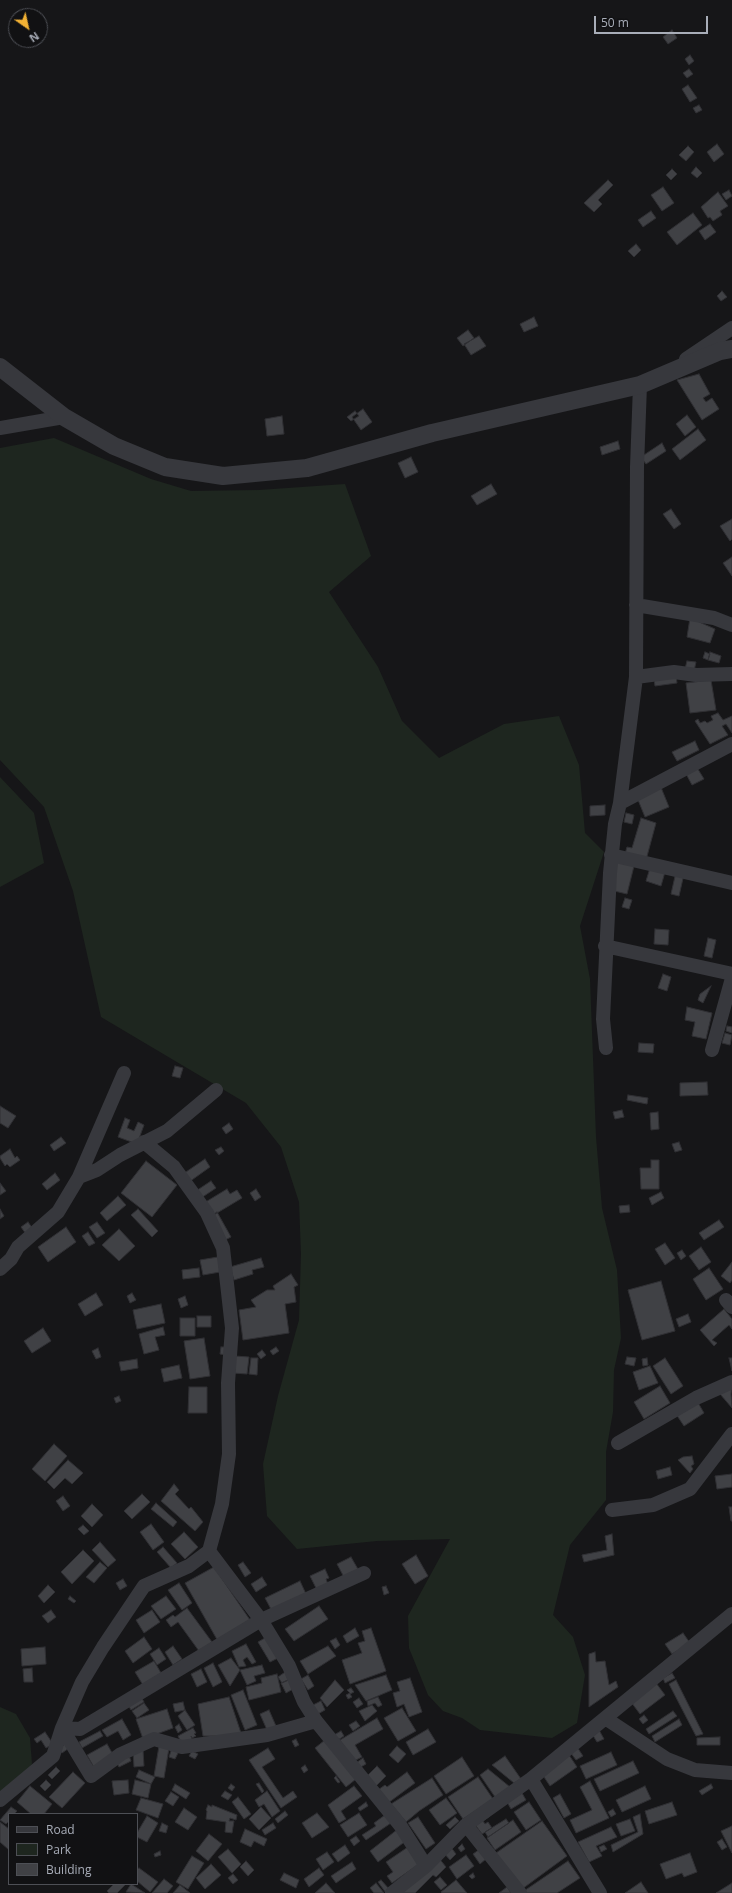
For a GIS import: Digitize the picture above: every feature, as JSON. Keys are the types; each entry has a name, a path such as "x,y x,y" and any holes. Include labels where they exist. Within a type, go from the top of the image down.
{"street":[{"path":"660,377 732,328"},
{"path":"0,367 64,417 114,446 165,467 223,476 307,468 432,433 640,385 720,351 732,349"},
{"path":"606,1048 603,1019 612,855 636,677 637,467 640,385"},
{"path":"0,428 64,417"},
{"path":"636,606 714,618 732,625"},
{"path":"636,677 674,672 696,675 732,674"},
{"path":"620,803 732,744"},
{"path":"612,855 732,882"},
{"path":"606,946 732,974"},
{"path":"712,1050 732,978"},
{"path":"0,1269 11,1259 18,1247 58,1212 79,1177 124,1072"},
{"path":"79,1177 97,1170 120,1155 168,1131 216,1090"},
{"path":"0,1800 53,1756 62,1728 82,1682 103,1647 144,1586 189,1566 209,1551 222,1504 229,1454 228,1383 232,1328 223,1248 207,1213 178,1172 144,1142"},
{"path":"618,1443 696,1398 732,1382"},
{"path":"612,1510 653,1505 690,1489 732,1434"},
{"path":"209,1551 261,1620 289,1666 304,1702 316,1721 400,1825 426,1866"},
{"path":"62,1728 80,1729 261,1620 364,1573"},
{"path":"392,1893 426,1866 466,1825 531,1779 732,1614"},
{"path":"605,1718 667,1759 695,1770 732,1773"},
{"path":"62,1728 91,1776 121,1754 154,1740 182,1747 267,1735 316,1721"},
{"path":"531,1779 600,1893"},
{"path":"466,1825 520,1893"}],"green space":[{"path":"54,438 151,479 191,491 259,490 345,484 371,556 329,592 378,667 402,721 439,758 504,724 559,716 579,765 585,833 604,852 580,926 590,979 596,1137 602,1208 617,1270 621,1338 614,1370 613,1412 606,1452 606,1500 570,1545 553,1615 573,1637 585,1675 577,1723 552,1738 480,1730 462,1718 443,1711 428,1695 409,1648 408,1616 450,1539 377,1541 297,1549 267,1516 263,1464 278,1396 299,1320 301,1254 299,1202 281,1147 246,1103 101,1017 73,891 44,807 0,760 0,448"},
{"path":"0,777 34,813 44,863 0,887"},
{"path":"0,1707 16,1714 30,1738 32,1764 0,1805"}],"building":[{"path":"672,30 677,38 668,44 663,37"},
{"path":"690,55 694,61 689,65 685,59"},
{"path":"689,69 693,74 687,78 683,73"},
{"path":"688,85 697,98 690,102 682,89"},
{"path":"699,105 702,110 696,113 693,108"},
{"path":"717,144 724,154 714,162 707,152"},
{"path":"688,146 694,152 686,161 679,155"},
{"path":"696,167 702,173 697,178 691,173"},
{"path":"672,169 677,174 671,180 666,175"},
{"path":"608,180 613,185 598,200 602,204 594,212 584,203"},
{"path":"663,187 674,203 662,211 651,195"},
{"path":"729,190 732,196 726,200 722,194"},
{"path":"718,192 728,206 720,211 722,215 713,221 710,217 708,218 701,207"},
{"path":"651,211 656,218 643,227 638,220"},
{"path":"693,213 702,225 677,245 667,232"},
{"path":"710,224 716,232 705,240 699,231"},
{"path":"636,244 641,250 634,257 628,251"},
{"path":"722,291 727,297 721,301 717,296"},
{"path":"534,317 538,326 524,332 520,324"},
{"path":"468,330 474,338 463,346 457,338"},
{"path":"479,336 486,346 471,355 464,344"},
{"path":"699,374 710,394 703,398 706,402 712,398 719,409 702,420 677,380"},
{"path":"363,409 372,422 361,430 352,417"},
{"path":"355,411 359,416 351,421 347,417"},
{"path":"687,415 696,427 685,436 676,424"},
{"path":"282,416 284,434 267,436 265,419"},
{"path":"698,429 706,440 680,460 672,449"},
{"path":"618,441 620,449 602,455 600,447"},
{"path":"662,443 666,451 646,464 641,457"},
{"path":"411,457 418,472 405,478 398,463"},
{"path":"491,484 497,494 477,505 471,496"},
{"path":"671,509 681,524 674,529 663,514"},
{"path":"732,519 732,539 730,541 720,526"},
{"path":"732,557 732,576 723,563"},
{"path":"690,618 715,629 710,643 687,637"},
{"path":"705,652 710,654 708,660 703,658"},
{"path":"710,652 721,656 719,663 708,660"},
{"path":"687,661 696,662 694,671 685,669"},
{"path":"676,676 677,683 655,686 654,679"},
{"path":"711,680 716,710 690,713 686,683"},
{"path":"718,713 723,720 732,716 732,733 726,724 722,726 728,735 710,744 695,721 698,719 700,723 705,721 707,723 713,720 711,716"},
{"path":"695,741 699,750 677,761 672,752"},
{"path":"696,766 704,779 692,785 685,772"},
{"path":"660,785 669,807 645,817 636,795"},
{"path":"605,805 605,815 590,816 590,806"},
{"path":"626,813 634,815 632,824 624,822"},
{"path":"641,818 656,823 646,860 625,854 627,847 632,848"},
{"path":"617,862 634,866 627,894 610,890"},
{"path":"650,868 665,872 661,886 646,881"},
{"path":"676,872 684,874 679,896 671,894"},
{"path":"625,898 632,900 629,909 622,907"},
{"path":"655,929 669,930 668,945 654,944"},
{"path":"708,938 716,940 712,958 704,956"},
{"path":"663,974 671,977 667,991 658,988"},
{"path":"711,986 703,1003 698,1000 700,994"},
{"path":"687,1007 712,1013 706,1039 692,1036 695,1022 685,1020"},
{"path":"727,1026 732,1027 732,1033 726,1031"},
{"path":"725,1033 732,1035 730,1045 722,1043"},
{"path":"639,1043 654,1044 653,1053 638,1052"},
{"path":"175,1066 183,1068 180,1078 172,1076"},
{"path":"707,1082 708,1095 680,1096 680,1083"},
{"path":"628,1095 648,1098 647,1104 627,1100"},
{"path":"0,1106 16,1116 8,1128 0,1123"},
{"path":"622,1110 624,1117 615,1119 613,1112"},
{"path":"658,1112 659,1129 651,1130 650,1113"},
{"path":"125,1118 130,1120 127,1128 134,1131 138,1122 144,1125 137,1144 118,1137"},
{"path":"229,1123 233,1129 226,1134 222,1128"},
{"path":"61,1137 66,1143 54,1151 50,1145"},
{"path":"679,1142 682,1150 675,1152 672,1144"},
{"path":"221,1147 224,1151 219,1155 215,1150"},
{"path":"10,1149 15,1158 17,1156 20,1160 10,1167 7,1164 5,1166 0,1156"},
{"path":"205,1159 210,1167 189,1182 183,1174"},
{"path":"651,1160 659,1160 659,1189 641,1189 640,1168 651,1168"},
{"path":"146,1161 177,1185 152,1217 121,1193"},
{"path":"55,1173 60,1180 47,1190 42,1184"},
{"path":"211,1181 216,1188 201,1198 196,1191"},
{"path":"0,1183 6,1191 0,1195"},
{"path":"227,1189 230,1194 237,1190 242,1198 212,1216 204,1203"},
{"path":"256,1189 261,1197 255,1201 250,1193"},
{"path":"661,1192 664,1198 652,1205 649,1198"},
{"path":"118,1196 126,1205 107,1221 100,1213"},
{"path":"629,1205 630,1212 620,1213 619,1206"},
{"path":"0,1209 4,1216 0,1219"},
{"path":"138,1209 158,1231 152,1237 131,1215"},
{"path":"217,1212 231,1237 225,1240 211,1216"},
{"path":"719,1220 724,1227 704,1240 699,1233"},
{"path":"28,1222 33,1229 26,1234 21,1227"},
{"path":"97,1222 105,1233 97,1238 89,1227"},
{"path":"66,1227 76,1242 48,1262 38,1247"},
{"path":"119,1229 135,1246 119,1261 102,1245"},
{"path":"88,1232 95,1243 89,1246 82,1236"},
{"path":"665,1243 675,1258 665,1265 655,1249"},
{"path":"701,1247 711,1262 699,1270 689,1256"},
{"path":"682,1250 686,1256 681,1260 677,1253"},
{"path":"218,1257 220,1272 203,1275 200,1260"},
{"path":"261,1258 264,1267 252,1270 253,1274 234,1280 230,1267"},
{"path":"732,1262 732,1280 730,1283 721,1276"},
{"path":"199,1268 200,1277 183,1279 182,1270"},
{"path":"709,1268 723,1289 706,1300 693,1279"},
{"path":"291,1274 298,1285 294,1287 296,1302 285,1304 289,1333 243,1340 239,1310 256,1307 251,1300 267,1290 275,1290 273,1286"},
{"path":"661,1281 675,1331 642,1340 628,1290"},
{"path":"96,1293 103,1305 85,1316 78,1304"},
{"path":"132,1293 136,1300 130,1303 127,1296"},
{"path":"185,1296 188,1305 181,1308 178,1299"},
{"path":"161,1304 165,1323 137,1329 133,1310"},
{"path":"724,1309 732,1319 732,1329 729,1325 712,1340 717,1343 714,1346 700,1330"},
{"path":"688,1314 691,1322 679,1327 676,1319"},
{"path":"197,1316 211,1316 211,1327 197,1327"},
{"path":"180,1318 195,1318 195,1336 180,1336"},
{"path":"163,1327 165,1335 155,1337 159,1350 144,1354 139,1334"},
{"path":"43,1328 51,1341 32,1353 24,1341"},
{"path":"204,1338 210,1376 190,1379 184,1341"},
{"path":"221,1347 228,1347 227,1355 220,1354"},
{"path":"276,1347 279,1351 273,1355 270,1351"},
{"path":"98,1348 101,1357 96,1359 92,1351"},
{"path":"262,1350 266,1355 261,1359 257,1354"},
{"path":"235,1356 249,1357 247,1374 233,1373"},
{"path":"627,1357 636,1358 634,1366 625,1364"},
{"path":"251,1358 258,1358 257,1375 249,1374"},
{"path":"647,1358 648,1365 643,1366 642,1359"},
{"path":"665,1358 683,1386 671,1394 653,1366"},
{"path":"729,1358 732,1358 732,1371"},
{"path":"137,1359 138,1368 121,1371 119,1362"},
{"path":"179,1365 182,1378 164,1382 161,1369"},
{"path":"650,1366 658,1383 639,1390 633,1372"},
{"path":"660,1386 670,1403 644,1419 634,1402"},
{"path":"732,1386 731,1394 732,1408 720,1394"},
{"path":"189,1387 207,1387 207,1413 188,1413"},
{"path":"119,1396 121,1401 116,1403 114,1398"},
{"path":"697,1401 704,1413 684,1426 676,1414"},
{"path":"54,1444 67,1456 45,1481 32,1469"},
{"path":"692,1456 694,1464 691,1466 693,1469 690,1473 678,1460 683,1457"},
{"path":"68,1460 83,1473 72,1484 65,1478 54,1489 47,1482"},
{"path":"670,1467 672,1475 658,1479 656,1471"},
{"path":"732,1474 732,1487 717,1489 715,1476"},
{"path":"174,1484 179,1490 175,1494 189,1509 191,1507 203,1522 195,1531 161,1501"},
{"path":"142,1494 150,1502 132,1519 124,1511"},
{"path":"63,1496 70,1506 63,1511 56,1501"},
{"path":"156,1503 177,1522 173,1527 151,1509"},
{"path":"92,1504 103,1515 92,1527 81,1516"},
{"path":"729,1507 732,1507 732,1521 731,1521"},
{"path":"151,1524 164,1542 153,1550 140,1532"},
{"path":"83,1525 89,1531 84,1535 78,1529"},
{"path":"184,1532 198,1547 185,1559 171,1544"},
{"path":"612,1534 614,1555 584,1562 582,1555 607,1550 605,1536"},
{"path":"100,1542 116,1560 108,1567 92,1550"},
{"path":"163,1547 177,1563 171,1568 157,1552"},
{"path":"83,1550 94,1561 72,1584 61,1572"},
{"path":"416,1555 428,1576 415,1584 402,1564"},
{"path":"351,1557 359,1571 345,1579 337,1564"},
{"path":"100,1562 107,1568 94,1583 86,1577"},
{"path":"243,1562 251,1573 245,1577 238,1565"},
{"path":"214,1567 250,1620 219,1643 185,1583"},
{"path":"325,1569 329,1578 326,1579 329,1587 318,1592 310,1576"},
{"path":"262,1577 267,1585 256,1592 251,1584"},
{"path":"123,1579 127,1586 120,1590 116,1583"},
{"path":"300,1581 306,1594 272,1611 265,1598"},
{"path":"179,1583 192,1603 182,1610 168,1590"},
{"path":"48,1585 55,1592 44,1603 38,1596"},
{"path":"386,1586 389,1593 384,1595 382,1587"},
{"path":"70,1596 76,1601 74,1603 68,1599"},
{"path":"166,1596 176,1609 161,1619 151,1606"},
{"path":"319,1606 328,1619 294,1641 285,1629"},
{"path":"187,1608 212,1642 199,1651 178,1622 171,1627 166,1620 173,1615 175,1617"},
{"path":"51,1610 56,1617 48,1623 42,1616"},
{"path":"152,1610 160,1622 144,1633 136,1620"},
{"path":"355,1628 359,1636 347,1643 343,1636"},
{"path":"371,1628 386,1671 350,1684 342,1660 362,1653 358,1643 365,1641 362,1631"},
{"path":"683,1633 690,1643 672,1654 665,1644"},
{"path":"270,1635 282,1656 270,1662 258,1642"},
{"path":"144,1637 152,1649 133,1663 125,1651"},
{"path":"336,1638 340,1645 335,1649 330,1641"},
{"path":"246,1644 256,1662 252,1664 247,1657 243,1660 246,1666 239,1667 232,1651"},
{"path":"173,1646 182,1659 173,1665 165,1652"},
{"path":"328,1646 336,1656 308,1674 300,1661"},
{"path":"45,1647 46,1664 22,1666 21,1649"},
{"path":"159,1648 166,1659 157,1665 150,1654"},
{"path":"595,1652 596,1662 605,1661 609,1685 616,1681 618,1687 589,1707 589,1654"},
{"path":"231,1658 240,1670 230,1686 218,1665"},
{"path":"154,1661 161,1673 143,1685 135,1672"},
{"path":"213,1663 222,1682 213,1687 204,1668"},
{"path":"262,1665 265,1673 254,1676 256,1681 247,1685 240,1670"},
{"path":"32,1668 33,1682 24,1682 23,1669"},
{"path":"201,1669 207,1682 197,1687 191,1674"},
{"path":"288,1670 293,1678 282,1683 278,1677"},
{"path":"672,1673 675,1678 665,1683 663,1678"},
{"path":"277,1674 281,1692 249,1700 246,1687 262,1683 261,1678"},
{"path":"308,1675 314,1686 308,1690 301,1679"},
{"path":"386,1675 392,1690 366,1701 355,1685"},
{"path":"410,1678 422,1712 409,1717 404,1704 397,1707 393,1693 400,1691 397,1682"},
{"path":"290,1679 295,1688 286,1693 281,1683"},
{"path":"335,1680 344,1690 327,1707 320,1698"},
{"path":"676,1680 703,1734 696,1736 669,1684"},
{"path":"656,1683 665,1695 640,1714 631,1702"},
{"path":"351,1688 354,1692 350,1694 352,1697 348,1699 346,1695 350,1693 347,1690"},
{"path":"243,1690 257,1725 245,1730 231,1695"},
{"path":"140,1695 144,1702 131,1710 127,1703"},
{"path":"229,1697 242,1736 203,1736 198,1704"},
{"path":"378,1697 382,1705 378,1707 375,1703 368,1706 367,1701"},
{"path":"359,1698 363,1704 357,1708 353,1702"},
{"path":"321,1701 325,1710 316,1715 311,1706"},
{"path":"183,1702 185,1710 175,1712 173,1704"},
{"path":"144,1703 149,1710 137,1718 132,1711"},
{"path":"372,1705 377,1711 365,1721 359,1711"},
{"path":"402,1708 416,1731 398,1741 384,1718"},
{"path":"167,1709 173,1728 143,1739 136,1719"},
{"path":"185,1710 195,1725 187,1730 178,1716"},
{"path":"269,1710 276,1726 267,1730 260,1714"},
{"path":"673,1711 677,1716 649,1734 646,1729"},
{"path":"644,1715 648,1720 643,1724 639,1719"},
{"path":"377,1718 383,1729 355,1745 362,1757 352,1762 340,1740"},
{"path":"122,1719 131,1735 123,1740 118,1731 107,1737 102,1730"},
{"path":"679,1719 682,1725 655,1742 652,1736"},
{"path":"356,1721 360,1726 353,1731 349,1725"},
{"path":"179,1724 182,1730 178,1733 175,1727"},
{"path":"193,1728 196,1736 192,1738 191,1736 192,1739 182,1744 178,1736"},
{"path":"428,1729 436,1742 413,1755 406,1742"},
{"path":"599,1730 604,1739 597,1742 592,1734"},
{"path":"100,1731 103,1736 82,1748 79,1742"},
{"path":"341,1731 344,1736 338,1740 334,1735"},
{"path":"45,1732 53,1744 46,1748 41,1740 37,1743 34,1739"},
{"path":"720,1737 720,1745 697,1745 697,1738"},
{"path":"296,1739 299,1745 295,1747 292,1741"},
{"path":"325,1740 356,1779 346,1787 315,1748"},
{"path":"66,1743 69,1748 62,1753 59,1749"},
{"path":"107,1744 115,1758 95,1769 87,1755"},
{"path":"159,1746 169,1748 164,1778 154,1776"},
{"path":"397,1746 406,1754 398,1763 389,1755"},
{"path":"577,1747 583,1756 576,1760 570,1752"},
{"path":"172,1748 179,1751 175,1759 169,1757"},
{"path":"268,1748 275,1759 262,1767 283,1798 293,1791 297,1797 281,1808 249,1760"},
{"path":"143,1750 144,1766 134,1767 133,1751"},
{"path":"192,1751 198,1754 195,1759 189,1756"},
{"path":"611,1752 617,1765 586,1779 580,1766"},
{"path":"128,1753 131,1761 119,1767 115,1759"},
{"path":"569,1755 577,1767 550,1786 542,1774"},
{"path":"505,1756 521,1779 514,1783 492,1765"},
{"path":"462,1757 474,1776 446,1794 434,1776"},
{"path":"363,1758 366,1764 359,1768 356,1763"},
{"path":"633,1761 639,1773 600,1791 594,1779"},
{"path":"305,1765 308,1770 304,1773 301,1768"},
{"path":"377,1766 386,1776 376,1786 367,1776"},
{"path":"56,1767 60,1771 52,1779 48,1775"},
{"path":"488,1769 510,1787 495,1797 480,1775"},
{"path":"139,1770 155,1777 151,1784 136,1777"},
{"path":"73,1772 85,1783 62,1808 49,1797"},
{"path":"407,1772 415,1783 388,1803 378,1790 385,1785 387,1787"},
{"path":"336,1776 340,1782 338,1783 334,1778"},
{"path":"478,1777 493,1799 463,1819 448,1797"},
{"path":"432,1778 443,1795 419,1811 406,1822 391,1804"},
{"path":"46,1780 51,1785 45,1791 40,1786"},
{"path":"128,1780 129,1793 114,1795 112,1781"},
{"path":"135,1780 151,1784 148,1798 132,1794"},
{"path":"590,1781 609,1818 576,1833 570,1820 592,1810 580,1787"},
{"path":"259,1783 264,1791 262,1793 256,1784"},
{"path":"175,1784 190,1793 186,1799 172,1790"},
{"path":"231,1784 235,1787 232,1791 228,1788"},
{"path":"711,1784 713,1788 702,1795 699,1791"},
{"path":"30,1786 52,1804 45,1813 30,1813 17,1802"},
{"path":"354,1786 362,1796 341,1811 346,1819 339,1823 328,1805"},
{"path":"645,1786 651,1799 622,1812 616,1800"},
{"path":"225,1791 232,1795 228,1800 221,1796"},
{"path":"267,1791 280,1811 272,1817 264,1804 259,1807 255,1800"},
{"path":"171,1792 179,1797 173,1806 165,1801"},
{"path":"522,1793 526,1800 511,1809 507,1802"},
{"path":"560,1794 571,1814 564,1818 553,1798"},
{"path":"238,1797 251,1814 244,1819 232,1802"},
{"path":"141,1798 163,1804 158,1818 136,1810"},
{"path":"446,1798 457,1813 440,1825 429,1810"},
{"path":"366,1802 368,1806 360,1811 358,1808"},
{"path":"529,1802 541,1820 526,1830 514,1812"},
{"path":"672,1802 677,1815 649,1824 645,1811"},
{"path":"208,1805 212,1807 212,1805 237,1815 236,1820 230,1818 229,1821 234,1821 232,1833 225,1832 226,1822 206,1819 206,1810"},
{"path":"11,1807 17,1811 15,1813 8,1813 8,1822 6,1824 0,1820"},
{"path":"261,1807 271,1818 259,1830 249,1819"},
{"path":"184,1808 197,1817 188,1830 175,1822"},
{"path":"613,1809 616,1814 611,1817 608,1812"},
{"path":"285,1811 288,1815 278,1823 275,1819"},
{"path":"487,1812 490,1816 483,1821 485,1824 488,1822 492,1828 482,1834 476,1826"},
{"path":"317,1813 329,1827 312,1838 302,1823"},
{"path":"359,1813 367,1825 348,1837 340,1825"},
{"path":"640,1814 643,1834 613,1852 611,1845 638,1832 633,1817"},
{"path":"385,1815 391,1823 366,1840 362,1835 376,1826 374,1823"},
{"path":"147,1816 158,1823 147,1842 138,1838 138,1831"},
{"path":"418,1817 435,1843 426,1849 408,1823"},
{"path":"455,1817 459,1821 450,1829 446,1825"},
{"path":"506,1819 509,1823 488,1837 485,1832"},
{"path":"630,1819 635,1831 621,1836 616,1824"},
{"path":"513,1820 521,1832 495,1850 487,1838"},
{"path":"542,1821 567,1856 522,1889 496,1853"},
{"path":"0,1822 8,1828 8,1849 0,1842"},
{"path":"162,1823 168,1826 166,1833 159,1831"},
{"path":"273,1823 276,1828 265,1835 262,1830"},
{"path":"732,1826 732,1853 721,1831"},
{"path":"611,1827 617,1837 596,1846 602,1856 589,1862 578,1842"},
{"path":"245,1829 267,1839 264,1846 254,1841 251,1847 240,1842"},
{"path":"398,1829 407,1840 378,1862 370,1851"},
{"path":"209,1834 222,1844 208,1861 196,1851"},
{"path":"356,1836 360,1841 354,1846 350,1840"},
{"path":"722,1839 727,1847 722,1850 717,1842"},
{"path":"462,1844 465,1849 461,1852 458,1848"},
{"path":"345,1845 350,1853 338,1862 332,1854"},
{"path":"604,1845 607,1849 601,1852 599,1847"},
{"path":"450,1846 456,1854 450,1860 443,1852"},
{"path":"408,1847 419,1864 392,1883 387,1876 393,1872 386,1862"},
{"path":"228,1849 241,1864 232,1873 218,1857"},
{"path":"480,1849 486,1859 480,1864 473,1854"},
{"path":"160,1851 161,1855 155,1857 154,1854"},
{"path":"327,1852 334,1862 323,1870 316,1859"},
{"path":"690,1853 697,1872 684,1877 682,1873 666,1879 660,1864"},
{"path":"466,1855 474,1866 457,1879 449,1867"},
{"path":"192,1856 204,1863 188,1889 176,1882"},
{"path":"438,1857 446,1867 436,1877 433,1875 415,1893 402,1893"},
{"path":"246,1861 254,1870 248,1876 240,1867"},
{"path":"568,1861 580,1878 557,1893 525,1893 524,1891"},
{"path":"352,1862 356,1869 336,1883 331,1876"},
{"path":"211,1864 221,1875 205,1889 196,1878"},
{"path":"139,1868 158,1882 150,1892 138,1882"},
{"path":"319,1868 324,1875 309,1887 304,1879"},
{"path":"284,1873 299,1880 296,1888 280,1880"},
{"path":"473,1873 475,1877 472,1879 469,1876"},
{"path":"233,1874 238,1880 233,1884 228,1878"},
{"path":"440,1877 447,1885 441,1890 434,1882"},
{"path":"164,1879 173,1886 167,1893 152,1893"},
{"path":"381,1880 390,1890 386,1893 378,1882"},
{"path":"456,1880 467,1893 441,1892"},
{"path":"641,1882 648,1893 625,1893"},
{"path":"326,1883 335,1893 315,1893"},
{"path":"376,1883 384,1893 374,1893 370,1888"},
{"path":"732,1883 732,1893 716,1893"},
{"path":"113,1885 125,1885 117,1893 109,1893 107,1891"},
{"path":"130,1885 133,1885 145,1893 126,1892"},
{"path":"180,1885 190,1893 173,1893"},
{"path":"507,1887 511,1893 499,1893"}]}
